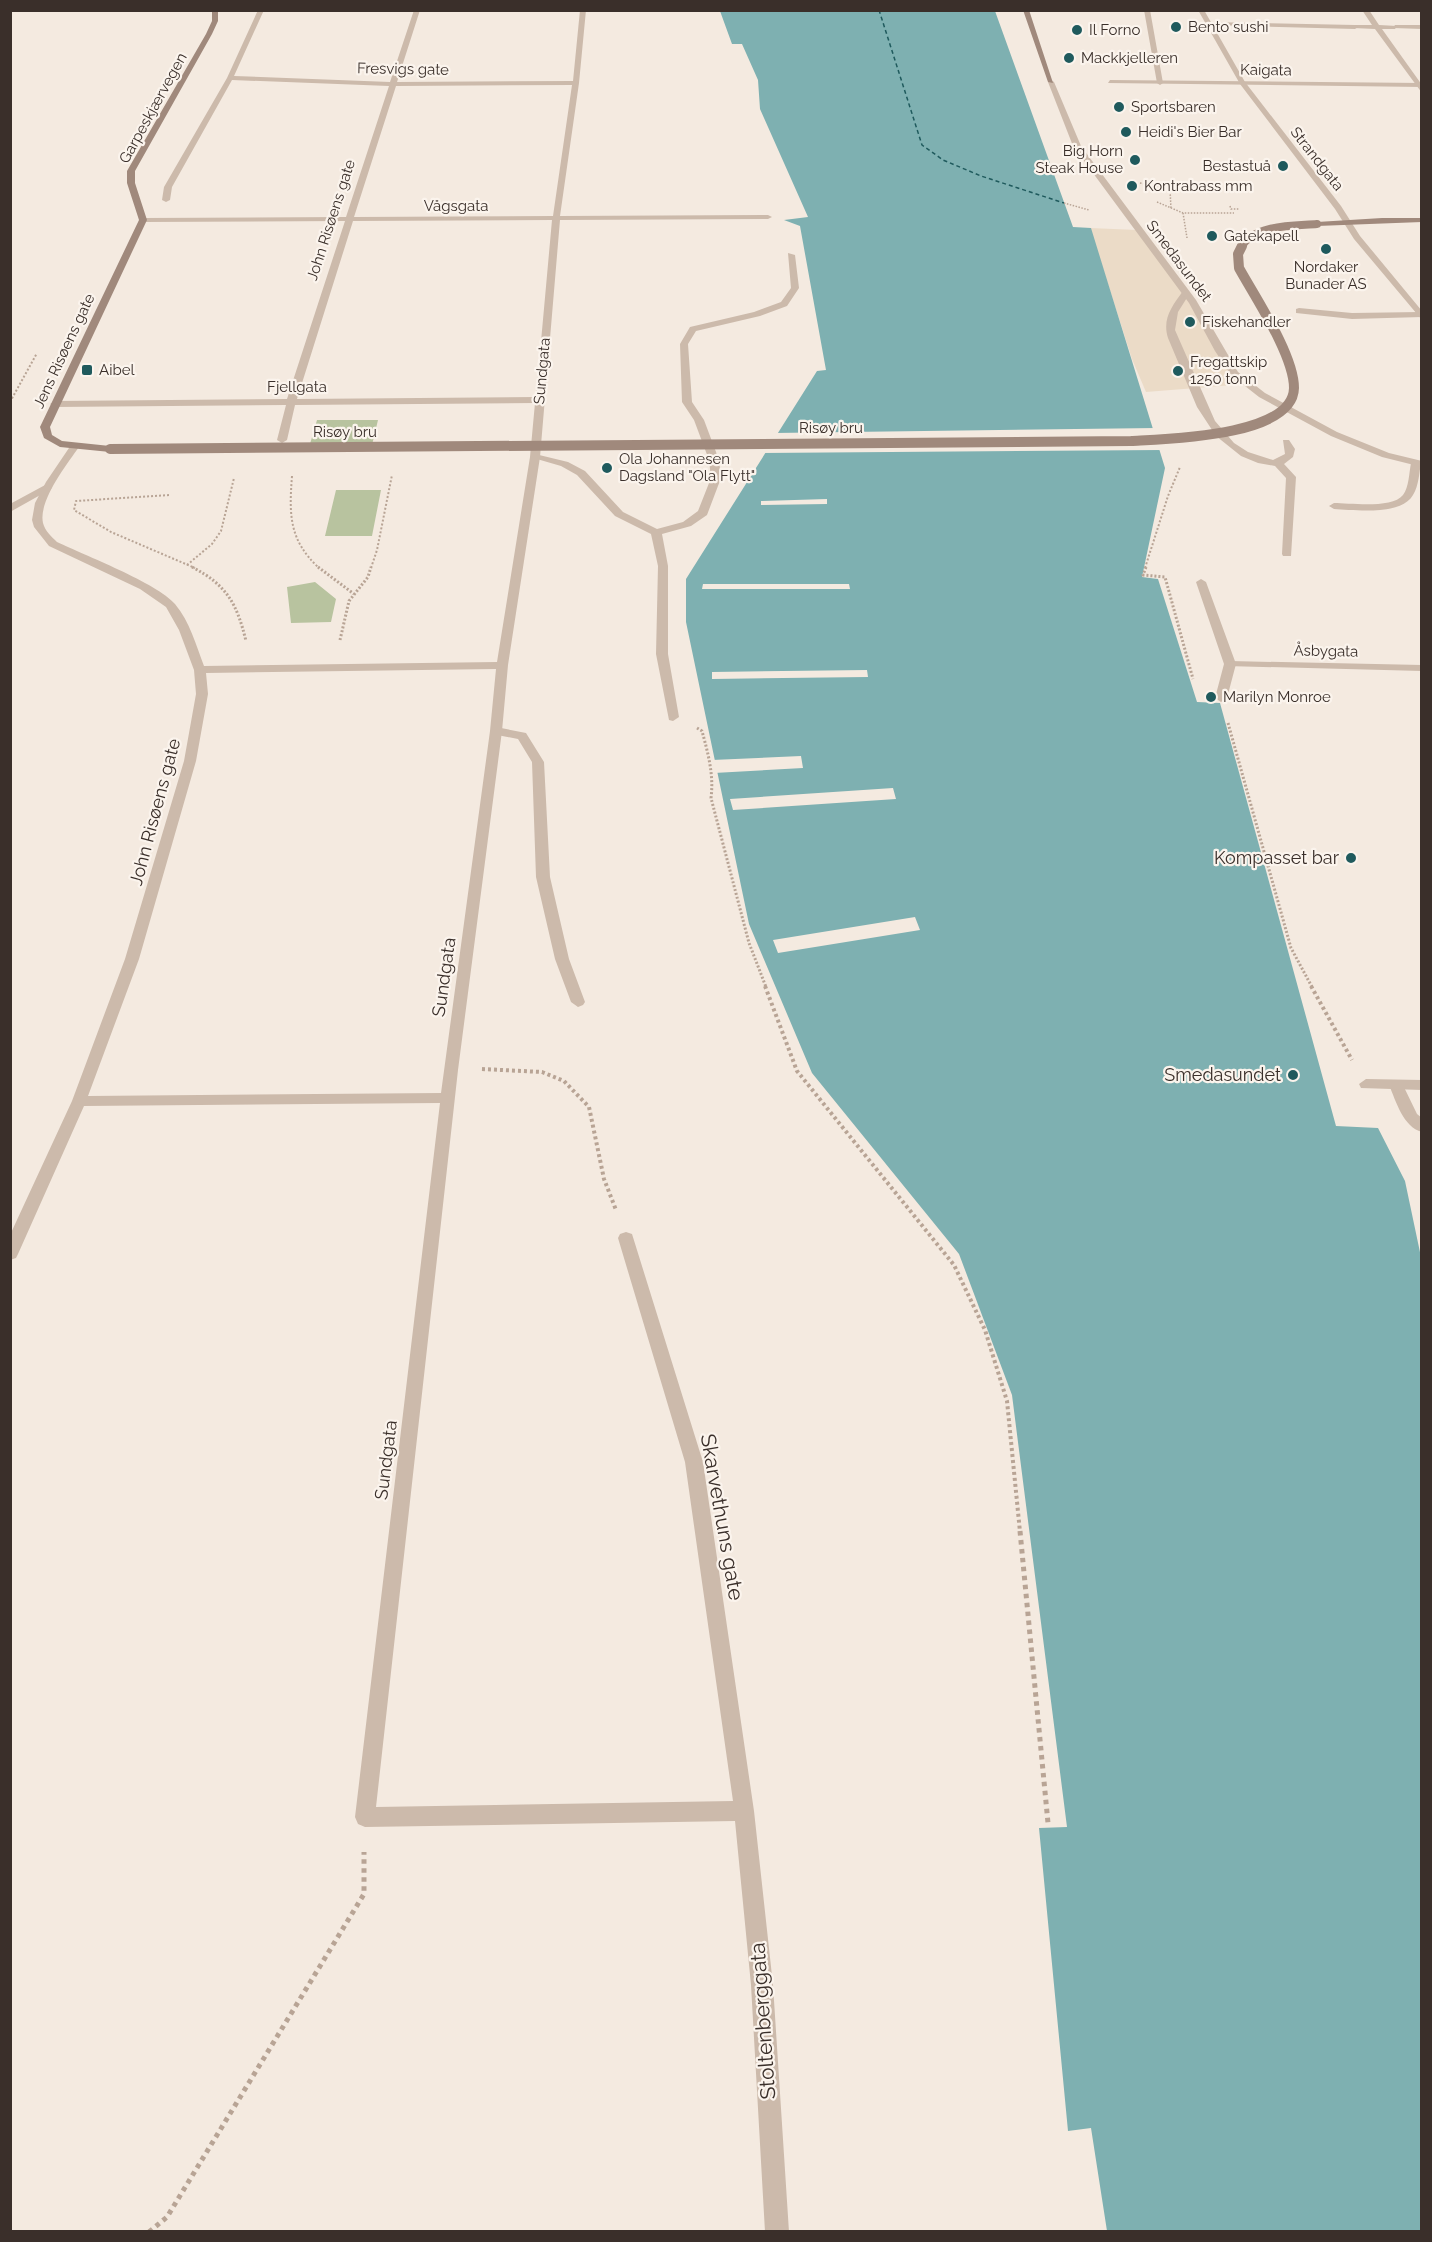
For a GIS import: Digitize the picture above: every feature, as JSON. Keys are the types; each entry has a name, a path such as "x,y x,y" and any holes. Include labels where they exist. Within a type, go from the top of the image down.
{"main road":[{"name":"Garpeskjærvegen","path":"143,220 131,183 131,171 209,34 215,21 215,10"},
{"name":"Smedasundet","path":"1026,10 1051,82"},
{"name":"Jens Risøens gate","path":"110,449 60,444 47,436 45,427 143,220"},
{"path":"1348,222 1422,220"},
{"name":"Risøy bru","path":"110,449 1131,441 1224,433 1249,426 1276,414 1285,408 1294,391 1291,371 1239,268 1236,257 1238,248 1245,240 1261,233 1295,225 1348,222"}],"street":[{"path":"166,200 168,187 230,78 261,10"},
{"name":"John Risøens gate","path":"282,440 291,402 348,220 417,10"},
{"name":"Sundgata","path":"365,1817 451,1070 496,731 502,665 535,457 556,219 576,83 583,10"},
{"path":"1147,10 1160,83"},
{"name":"Strandgata","path":"1194,10 1201,11 1242,83 1421,316"},
{"path":"1365,10 1420,87"},
{"path":"1208,24 1422,27"},
{"name":"Fresvigs gate","path":"230,78 394,84 576,83"},
{"name":"Smedasundet","path":"1051,82 1077,146 1137,230 1186,293 1207,323 1230,367 1246,384 1334,435 1386,455 1419,463"},
{"name":"Kaigata","path":"1110,82 1420,87"},
{"name":"Vågsgata","path":"143,220 768,217"},
{"path":"535,457 564,464 581,473 619,514 656,532 687,524 703,513 716,478 714,460 699,420 687,402 684,344 693,329 758,314 784,304 795,288 791,255"},
{"path":"1186,293 1172,312 1169,329 1206,415 1216,431 1233,448 1256,459 1278,463 1291,477 1287,554"},
{"path":"1299,311 1352,316 1421,316"},
{"name":"Fjellgata","path":"55,404 539,400"},
{"path":"1278,463 1290,455 1286,442"},
{"name":"John Risøens gate","path":"10,1254 79,1101 132,959 190,761 202,694 200,670 185,630 170,605 144,587 53,543 44,536 36,518 47,487 74,447"},
{"path":"1334,506 1391,506 1405,499 1411,489 1419,463"},
{"path":"10,509 47,487"},
{"path":"656,532 663,566 662,654 673,717"},
{"path":"1201,582 1230,664 1221,698"},
{"name":"Åsbygata","path":"1230,664 1422,668"},
{"path":"200,670 502,665"},
{"path":"496,731 522,736 538,762 543,878 562,959 578,1002"},
{"path":"1365,1084 1422,1085"},
{"path":"1396,1085 1411,1117 1422,1127"},
{"path":"79,1101 448,1098"},
{"name":"Skarvethuns gate","path":"626,1238 694,1462 744,1811"},
{"path":"365,1817 744,1811"},
{"name":"Stoltenberggata","path":"744,1811 762,1985 777,2232"}],"path":[{"path":"1137,183 1170,189 1171,209"},
{"path":"1064,203 1093,211"},
{"path":"1158,204 1183,213 1243,213"},
{"path":"1230,206 1233,209"},
{"path":"1209,208 1212,213"},
{"path":"1183,213 1187,238"},
{"path":"10,402 37,353"},
{"path":"282,440 294,461 289,506 293,534 300,549 310,563 354,594"},
{"path":"1182,461 1168,496 1143,575 1165,577 1199,697 1221,698 1291,948 1365,1084"},
{"path":"337,668 338,651 349,601 368,577 377,550 393,471"},
{"path":"187,565 212,544 221,531 235,473"},
{"path":"76,501 168,495"},
{"path":"673,717 702,730 714,781 711,798 749,943 797,1071 954,1265 985,1330 1007,1401 1048,1823"},
{"path":"451,1070 542,1072 564,1081 589,1107 604,1179 626,1238"},
{"path":"149,2232 167,2217 364,1894 365,1817"}],"green space":[{"path":"317,420 378,420 372,445 310,444"},
{"path":"336,490 381,490 372,536 325,536"},
{"path":"315,582 336,599 331,622 291,623 287,587"}],"shaded area":[{"path":"1090,228 1137,230 1193,302 1229,367 1246,384 1146,392 1132,359"}],"water":[{"path":"720,11 995,11 1073,227 1091,228 1165,468 1142,577 1158,579 1197,702 1220,703 1336,1126 1378,1128 1405,1181 1421,1257 1421,2231 1107,2231 1091,2128 1068,2131 1039,1828 1067,1827 1012,1395 959,1254 812,1073 749,924 686,622 686,579 817,371 826,370 800,226 784,220 808,217 760,109 758,80 742,44 732,44"}],"pier":[{"path":"1156,428 1163,450 761,453 774,433"},
{"path":"827,499 827,504 761,505 761,501"},
{"path":"703,584 849,584 850,589 702,589"},
{"path":"867,670 868,677 712,679 712,672"},
{"path":"801,756 803,768 714,773 712,760"},
{"path":"893,788 896,799 733,810 730,799"},
{"path":"915,917 920,930 778,953 773,940"}],"ferry route":[{"path":"879,10 922,145 943,160 981,176 1064,203"}],"place":[{"name":"Bento sushi","path":"1176,27"},
{"name":"Il Forno","path":"1077,30"},
{"name":"Mackkjelleren","path":"1069,58"},
{"name":"Sportsbaren","path":"1119,107"},
{"name":"Heidi's Bier Bar","path":"1126,132"},
{"name":"Big Horn Steak House","path":"1135,160"},
{"name":"Bestastuå","path":"1283,166"},
{"name":"Kontrabass mm","path":"1132,186"},
{"name":"Gatekapell","path":"1212,236"},
{"name":"Nordaker Bunader AS","path":"1326,249"},
{"name":"Fiskehandler","path":"1190,322"},
{"name":"Aibel","path":"87,370"},
{"name":"Fregattskip 1250 tonn","path":"1178,371"},
{"name":"Ola Johannesen Dagsland \"Ola Flytt\"","path":"607,468"},
{"name":"Marilyn Monroe","path":"1211,697"},
{"name":"Kompasset bar","path":"1351,858"},
{"name":"Smedasundet","path":"1293,1075"}]}
